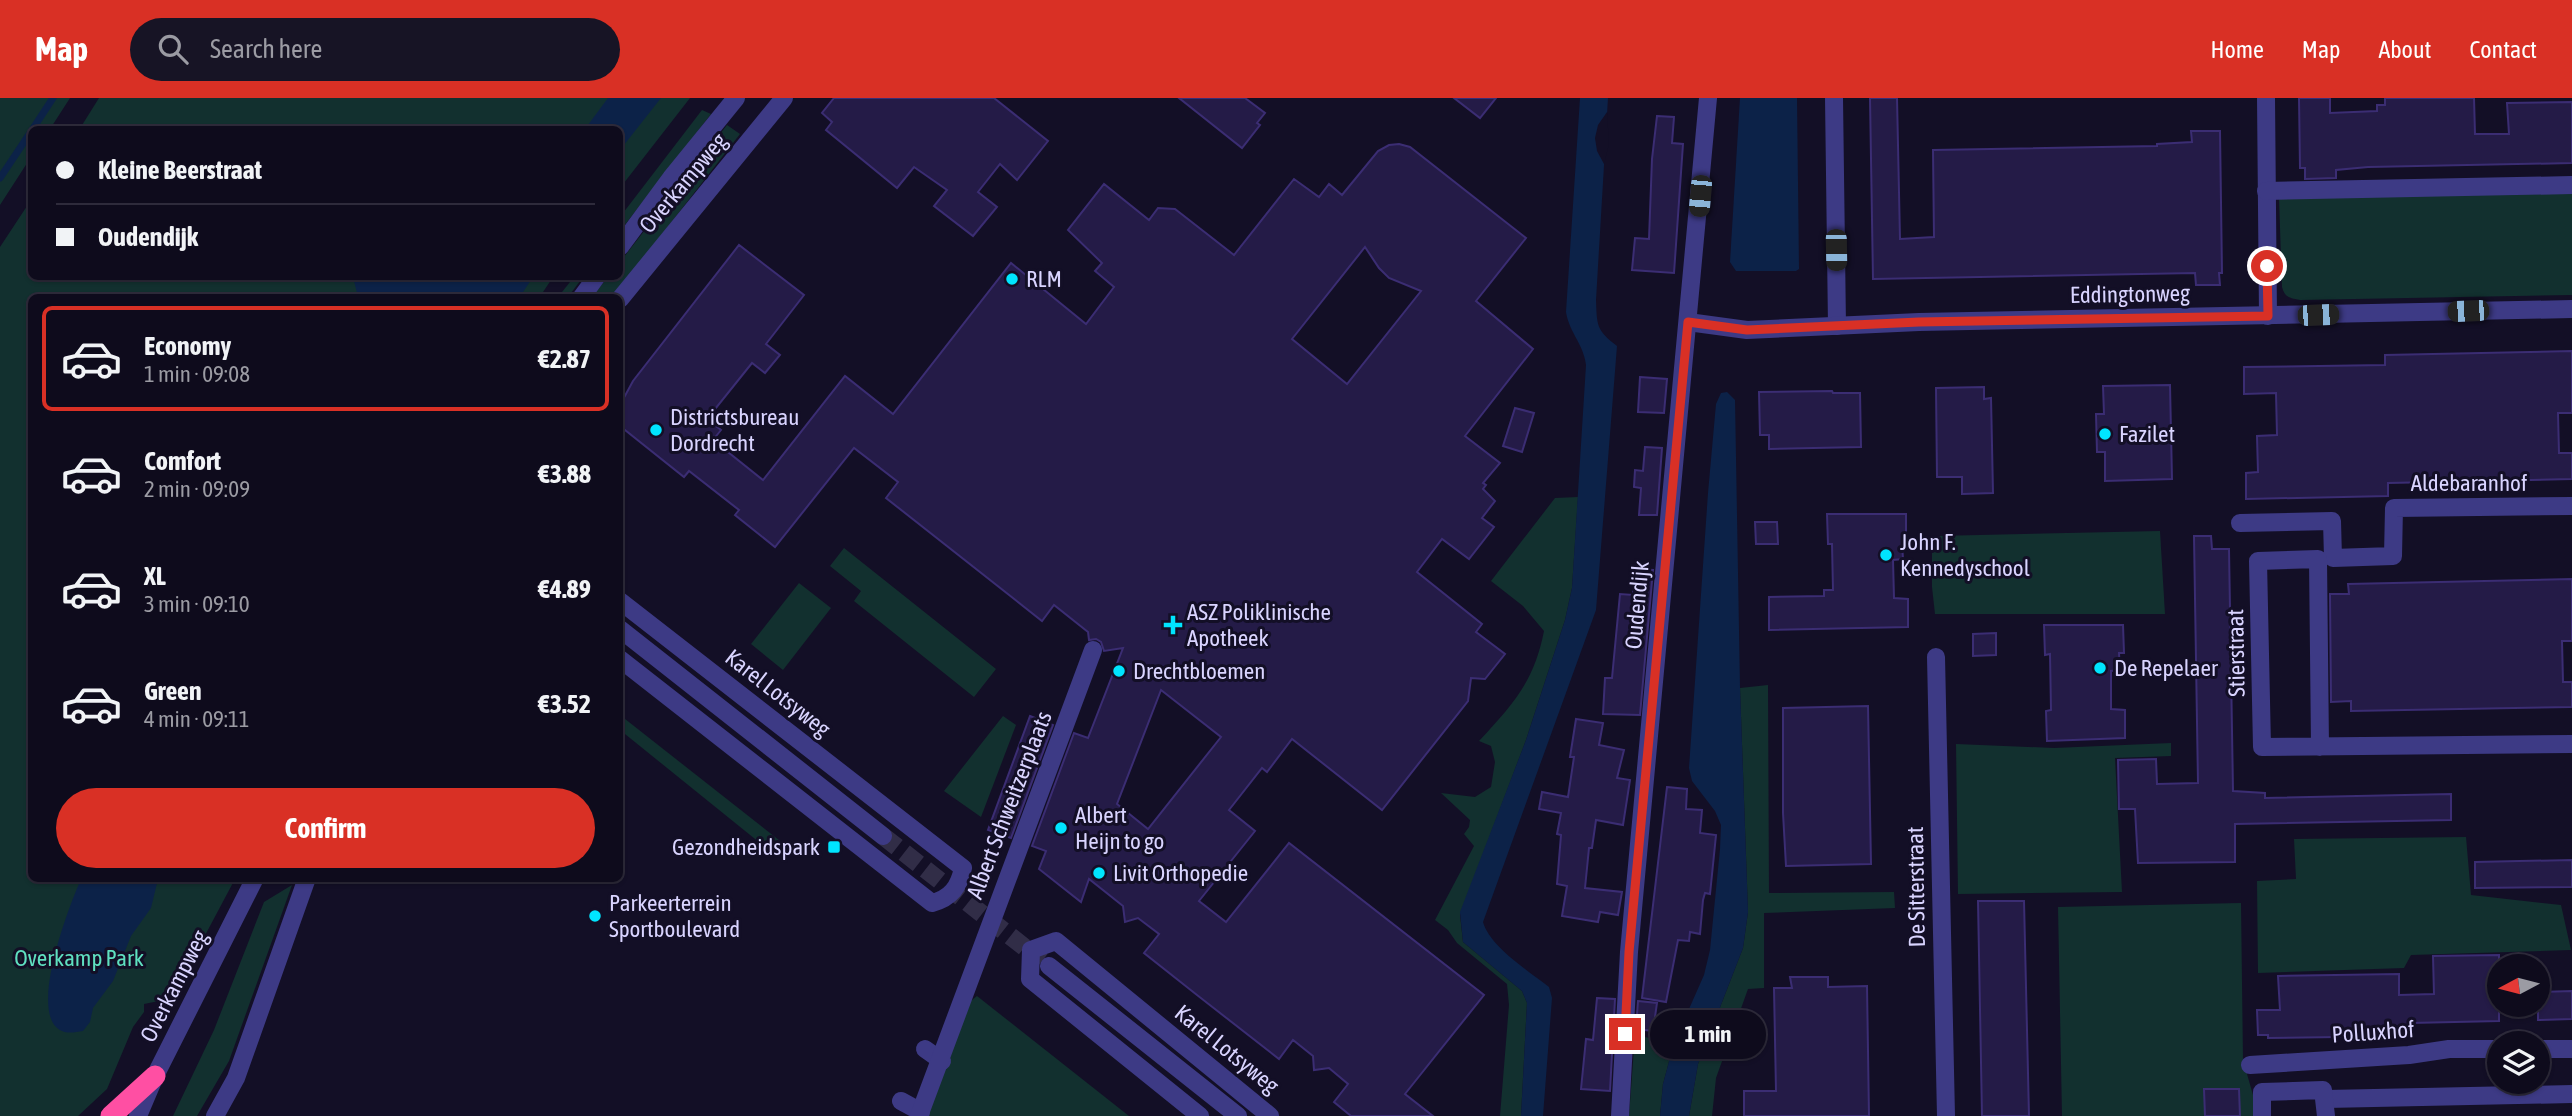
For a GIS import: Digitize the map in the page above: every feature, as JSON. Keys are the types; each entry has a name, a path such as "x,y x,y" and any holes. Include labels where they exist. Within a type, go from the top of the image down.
{"highway":[{"path":"111,1116 155,1076"}],"street":[{"name":"Overkampweg","path":"623,243 736,98"},
{"name":"Overkampweg","path":"623,295 784,98"},
{"name":"Oudendijk","path":"1620,1116 1629,952 1708,98"},
{"path":"1834,98 1837,326"},
{"path":"2266,98 2268,316"},
{"path":"2266,191 2572,185"},
{"name":"Eddingtonweg","path":"1688,322 1747,330 1919,322 2572,309"},
{"name":"Aldebaranhof","path":"2326,559 2393,556 2394,508 2572,506"},
{"path":"2239,523 2332,522 2326,559 2320,747"},
{"name":"Stierstraat","path":"2326,559 2258,561 2262,747 2572,744"},
{"name":"Karel Lotsyweg","path":"623,603 963,868 954,891 944,900 932,904 877,859"},
{"name":"Karel Lotsyweg","path":"623,631 883,836"},
{"name":"Albert Schweitzerplaats","path":"920,1114 1093,650"},
{"name":"De Sitterstraat","path":"1936,657 1945,1116"},
{"path":"623,661 877,859 905,824"},
{"name":"Overkampweg","path":"138,1116 155,1076 253,882"},
{"path":"215,1116 236,1078 306,882"},
{"name":"Karel Lotsyweg","path":"1199,1116 1030,979 1031,950 1056,941 1270,1116"},
{"name":"Karel Lotsyweg","path":"1049,966 1238,1116"},
{"path":"925,1049 942,1061"},
{"name":"Polluxhof","path":"2250,1065 2409,1055 2449,1049 2487,1049"},
{"path":"2550,1049 2572,1049"},
{"path":"2262,1116 2262,1092 2323,1090 2326,1108 2572,1094"},
{"path":"901,1101 920,1114"}],"green space":[{"path":"0,98 70,98 52,126 28,126 28,162 0,205"},
{"path":"99,98 690,98 623,184 623,126 82,126"},
{"path":"702,110 711,114 623,227 623,213"},
{"path":"727,125 740,134 615,294 594,294 606,280 623,280 623,258"},
{"path":"2572,191 2572,295 2300,300 2288,297 2283,291 2279,198"},
{"name":"Overkamp Park","path":"28,205 28,280 551,280 542,294 28,294 28,882 233,882 169,999 144,1004 144,1012 133,1027 107,1089 78,1116 0,1116 0,247"},
{"path":"572,280 581,280 570,294 560,294"},
{"path":"1578,497 1572,588 1565,620 1526,740 1460,915 1463,942 1522,991 1527,1003 1521,1116 1500,1116 1509,1005 1507,984 1457,943 1448,930 1435,920 1474,846 1464,834 1470,820 1441,793 1475,797 1491,787 1495,762 1491,746 1479,741 1521,691 1540,649 1544,631 1523,606 1491,581 1555,498"},
{"path":"2160,531 2165,614 1935,614 1932,539 1936,536"},
{"path":"844,548 996,669 974,697 854,601 861,591 830,566"},
{"path":"799,583 831,608 783,670 751,644"},
{"path":"1768,685 1769,893 1894,892 1895,908 1764,913 1764,988 1748,989 1716,1078 1712,1116 1689,1116 1698,1064 1743,948 1748,912 1740,688"},
{"path":"1003,716 1016,725 981,817 944,791"},
{"path":"623,717 784,844 780,849 760,843 623,732"},
{"path":"2171,743 2171,756 2115,758 2122,892 1958,894 1956,744 2054,748"},
{"path":"2466,837 2471,895 2561,905 2571,950 2411,955 2404,968 2258,973 2257,881 2296,879 2294,839"},
{"path":"292,885 229,1061 197,1116 173,1116 214,1030 264,902"},
{"path":"2241,903 2243,1060 2253,1095 2253,1116 2062,1116 2058,907"},
{"path":"977,996 1129,1116 927,1116 968,1003"},
{"path":"1635,1035 1674,1043 1663,1084 1660,1116 1629,1116"}],"water":[{"path":"608,98 661,98 623,146 623,126 587,126"},
{"path":"1580,98 1608,98 1596,300 1601,331 1617,346 1596,610 1483,922 1493,940 1502,949 1549,987 1552,998 1543,1116 1521,1116 1527,1003 1522,991 1463,942 1460,912 1526,740 1565,620 1572,588 1586,365 1566,312"},
{"path":"1740,98 1797,98 1799,269 1796,271 1736,271 1730,262"},
{"path":"354,280 531,280 522,294 357,294"},
{"path":"1727,392 1735,400 1740,688 1748,912 1743,948 1698,1064 1689,1116 1660,1116 1663,1084 1674,1043 1704,975 1710,950 1720,849 1721,825 1715,811 1692,781 1689,768 1716,404 1721,393"},
{"path":"80,882 157,882 151,908 131,936 113,981 93,1008 90,1022 83,1031 72,1032 62,1031 52,1021 48,1004 54,959"}],"pier":[{"path":"1607,112 1609,144 1604,164 1597,151 1595,138 1598,125"}],"building":[{"path":"834,98 994,98 1048,141 1017,180 1000,164 978,192 997,207 973,236 934,206 947,190 914,167 897,188 826,130 832,122 822,113"},
{"path":"1179,98 1245,98 1265,113 1257,123 1260,125 1242,148"},
{"path":"1454,98 1496,98 1480,118"},
{"path":"1870,98 1897,98 1900,239 1934,237 1933,150 2157,146 2192,142 2191,131 2220,131 2220,285 2196,285 2195,273 1873,279"},
{"path":"2299,98 2330,98 2330,113 2377,111 2377,105 2385,105 2385,98 2474,98 2475,134 2509,134 2507,103 2572,102 2572,163 2368,167 2336,170 2336,178 2305,179 2305,168 2300,168"},
{"path":"1657,116 1674,117 1672,143 1683,144 1674,273 1632,270 1635,238 1649,239 1652,159"},
{"path":"1389,145 1410,147 1526,238 1476,301 1533,349 1465,436 1500,463 1483,483 1486,485 1483,489 1495,501 1482,518 1494,527 1469,559 1442,539 1417,572 1482,624 1476,632 1505,654 1485,679 1471,678 1468,701 1382,810 1292,739 1267,772 1262,768 1229,810 1255,831 1199,901 1226,922 1289,843 1484,995 1405,1094 1433,1116 1351,1116 1334,1102 1348,1084 1329,1068 1314,1070 1313,1056 1293,1040 1279,1059 1144,953 1159,934 1138,918 1125,922 1123,906 1089,879 1081,902 1039,869 1046,851 1032,846 1074,733 1088,738 1123,648 1104,651 1101,642 1096,639 1089,640 1088,632 1054,605 1042,621 886,498 898,482 854,448 775,547 735,515 739,510 689,471 684,477 623,428 623,399 633,381 739,245 804,295 766,344 780,355 765,373 752,363 707,419 721,430 713,440 763,480 845,376 893,414 1011,263 1086,324 1114,287 1095,271 1102,263 1068,230 1104,184 1149,220 1158,208 1175,209 1234,255 1294,179 1319,197 1329,184 1342,195 1378,151","holes":["1365,247 1389,278 1421,291 1347,384 1292,339","1161,690 1221,737 1148,829 1117,804"]},
{"path":"2572,351 2572,413 2558,413 2559,453 2572,453 2572,479 2388,483 2388,496 2246,499 2246,473 2258,472 2257,436 2277,435 2276,393 2244,394 2244,367 2385,365 2385,355"},
{"path":"1640,377 1667,379 1664,413 1638,412"},
{"path":"2170,385 2172,479 2105,481 2105,452 2097,452 2096,414 2104,414 2103,386"},
{"path":"1984,387 1984,399 1991,398 1993,493 1962,494 1962,477 1937,477 1936,388"},
{"path":"1759,392 1860,393 1861,447 1769,449 1769,435 1760,435"},
{"path":"1515,408 1534,413 1522,452 1503,446"},
{"path":"1645,447 1662,448 1657,515 1639,515 1641,488 1634,487 1635,470 1643,471"},
{"path":"1827,514 1906,514 1903,559 1893,560 1894,598 1908,599 1908,627 1769,630 1769,597 1824,596 1824,590 1833,590 1832,544 1828,544"},
{"path":"1755,522 1777,522 1778,544 1756,544"},
{"path":"2194,536 2211,536 2212,549 2229,549 2233,791 2265,793 2265,798 2451,794 2451,820 2235,824 2235,862 2138,863 2135,809 2119,809 2118,760 2156,759 2157,784 2198,783"},
{"path":"1635,569 1653,570 1640,715 1603,714 1605,678 1612,678 1620,594 1633,595"},
{"path":"2572,579 2572,641 2562,641 2563,682 2572,682 2572,707 2351,711 2351,701 2331,702 2330,594 2349,594 2348,584"},
{"path":"2044,625 2123,625 2124,653 2119,653 2120,670 2111,671 2111,709 2125,710 2125,738 2047,741 2046,711 2051,710 2050,654 2045,655"},
{"path":"1996,633 1996,655 1973,656 1973,634"},
{"path":"1868,706 1871,864 1786,866 1783,708"},
{"path":"1030,716 1053,725 1011,838 988,830"},
{"path":"1576,719 1603,723 1599,745 1624,750 1617,778 1630,780 1623,825 1596,820 1592,848 1589,848 1585,888 1622,892 1618,915 1600,912 1598,922 1562,916 1567,886 1557,884 1561,835 1557,834 1561,813 1539,809 1542,792 1568,797"},
{"path":"1667,787 1687,789 1686,809 1702,810 1700,833 1716,835 1710,894 1705,893 1703,900 1700,934 1690,932 1689,941 1678,940 1666,1002 1642,998"},
{"path":"2572,860 2572,887 2475,888 2475,862"},
{"path":"1978,901 2024,901 2029,1116 1982,1116"},
{"path":"2487,955 2487,1017 2499,1017 2499,1021 2410,1023 2410,1036 2268,1038 2268,1035 2258,1035 2257,1010 2280,1010 2278,976 2399,974 2399,995 2434,994 2433,956"},
{"path":"1790,977 1828,977 1828,987 1867,986 1869,1116 1744,1116 1744,1091 1776,1091 1774,988 1792,988"},
{"path":"2572,991 2572,1019 2538,1020 2538,1017 2550,1017 2550,992"},
{"path":"1597,998 1615,999 1610,1091 1581,1089 1586,1039 1593,1040"},
{"path":"1638,1001 1657,1003 1653,1031 1636,1029"},
{"path":"2204,1089 2239,1089 2240,1116 2205,1116"}],"waterway":[{"path":"35,126 53,98"},
{"path":"0,178 28,136"}],"tunnel":[{"path":"883,836 1042,961"}],"place":[{"name":"RLM","path":"1012,279"},
{"name":"Districtsbureau Dordrecht","path":"656,430"},
{"name":"Fazilet","path":"2105,434"},
{"name":"John F. Kennedyschool","path":"1886,555"},
{"name":"ASZ Poliklinische Apotheek","path":"1173,625"},
{"name":"De Repelaer","path":"2100,668"},
{"name":"Drechtbloemen","path":"1119,671"},
{"name":"Albert Heijn to go","path":"1061,828"},
{"name":"Gezondheidspark","path":"834,847"},
{"name":"Livit Orthopedie","path":"1099,873"},
{"name":"Parkeerterrein Sportboulevard","path":"595,916"}],"route":[{"path":"1625,1034 1629,952 1688,322 1747,330 1919,322 2268,316 2267,266"}]}
